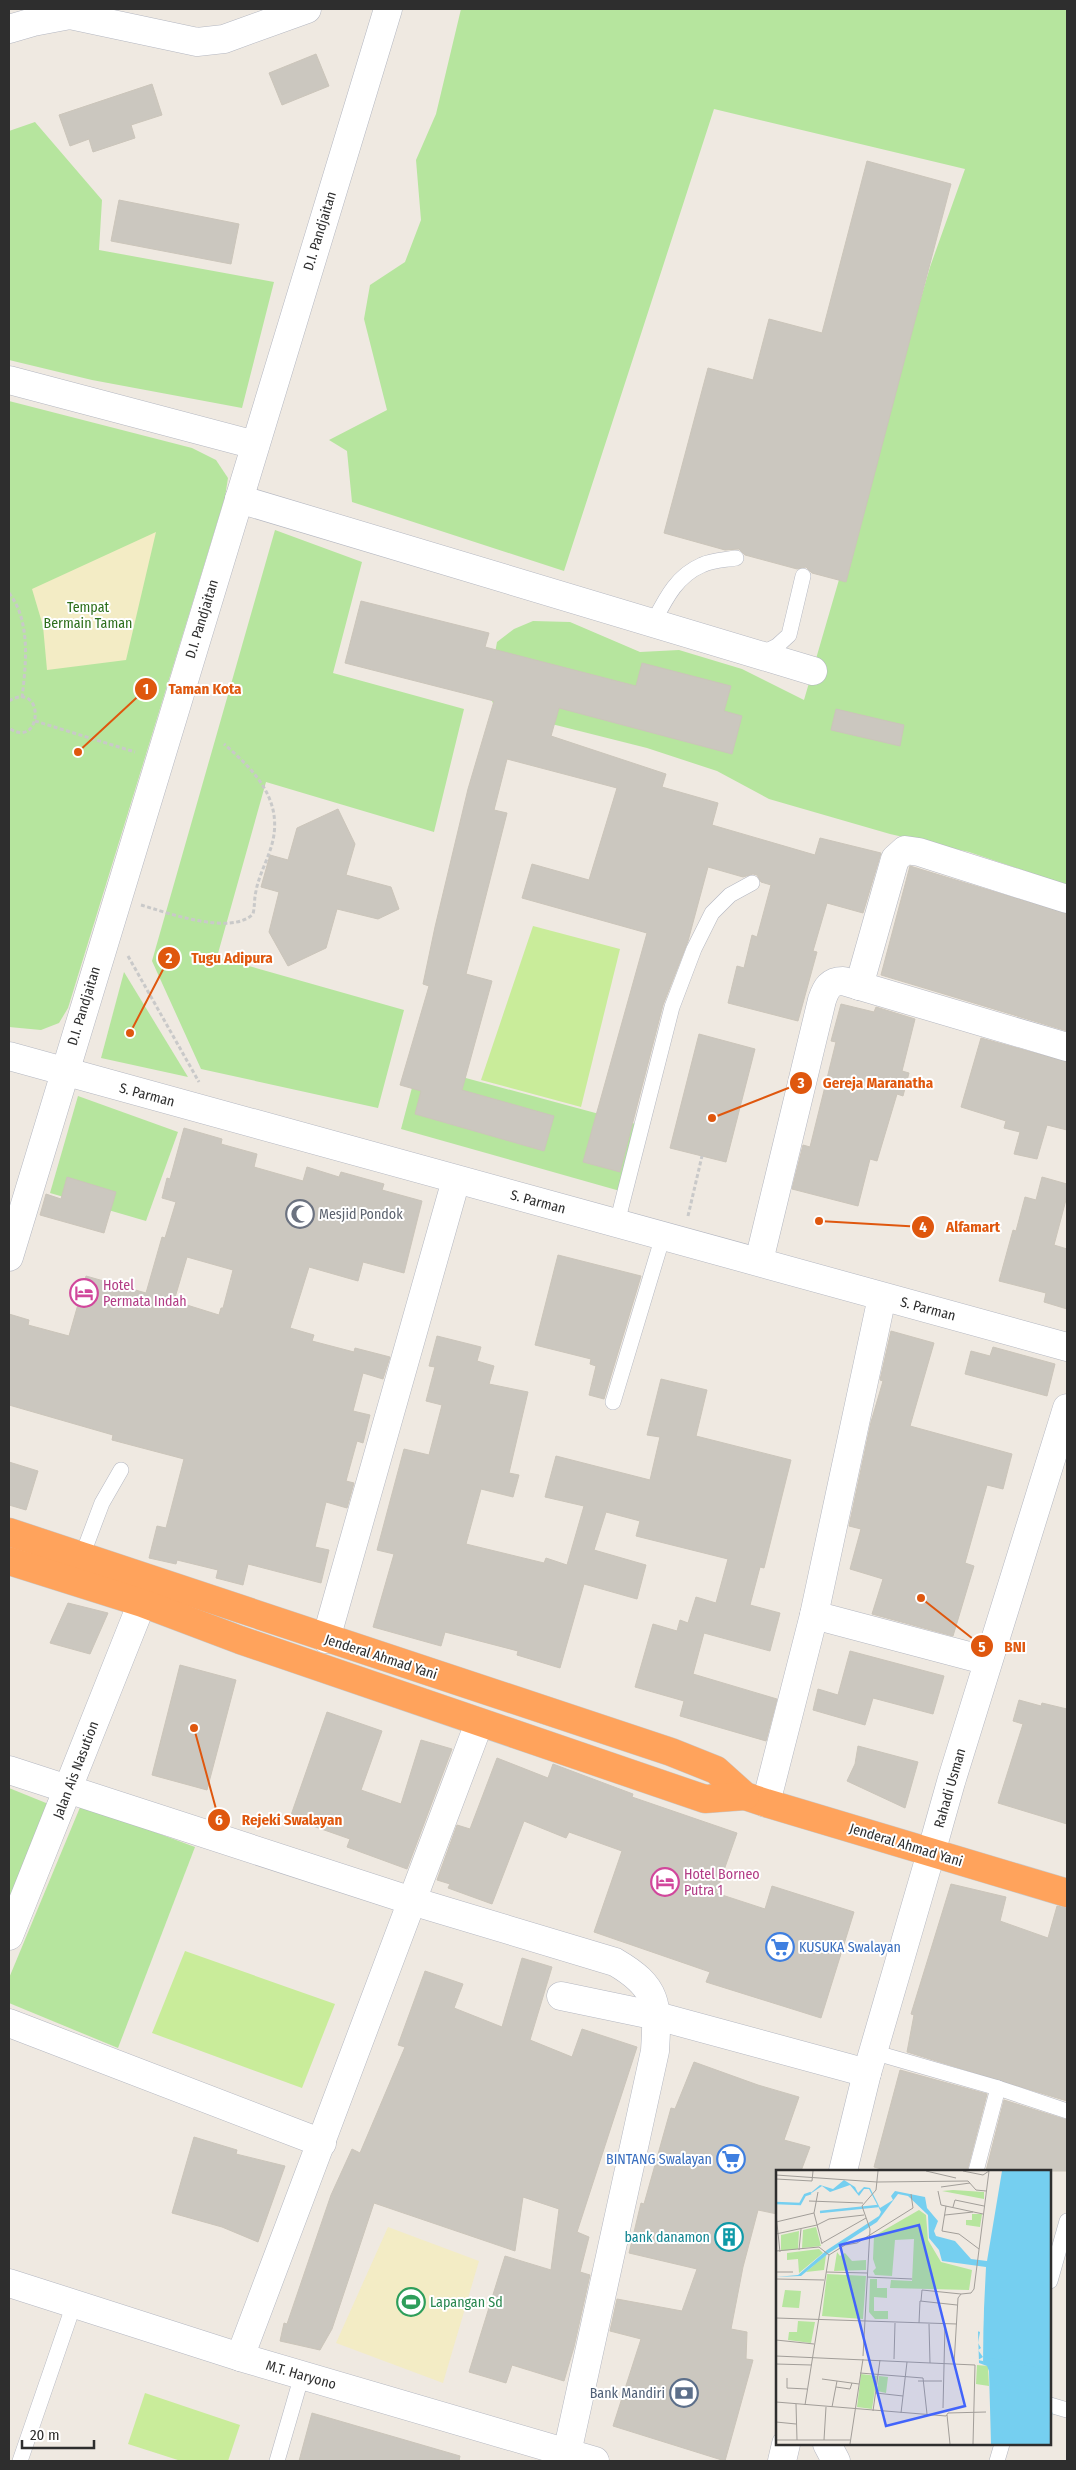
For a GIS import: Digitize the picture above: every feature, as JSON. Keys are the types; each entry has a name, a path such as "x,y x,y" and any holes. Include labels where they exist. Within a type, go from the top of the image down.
{"highway":[{"name":"Jenderal Ahmad Yani","path":"9,1532 82,1556 240,1640 479,1723 705,1799 755,1799 1067,1894"},
{"name":"Jenderal Ahmad Yani","path":"9,1561 146,1591 326,1639 671,1752 716,1770 755,1799"}],"street":[{"path":"9,29 70,15 197,42 224,39 307,9"},
{"name":"D.I. Pandjaitan","path":"9,1257 63,1072 388,9"},
{"path":"9,380 255,445"},
{"path":"239,499 813,671"},
{"path":"860,986 895,859 905,850 919,852 1067,899"},
{"path":"759,1261 824,994 831,983 839,981 860,986 1067,1047"},
{"name":"S. Parman","path":"9,1056 616,1223 674,1230 759,1261 1067,1348"},
{"path":"326,1639 456,1180"},
{"path":"755,1799 814,1615 882,1297"},
{"name":"Rahadi Usman","path":"843,2170 870,2063 931,1853 988,1660 1067,1408"},
{"name":"Jalan Ais Nasution","path":"9,1936 146,1591"},
{"path":"814,1615 988,1660"},
{"path":"240,2357 479,1723"},
{"path":"9,1770 412,1901 615,1962 637,1975 648,1989 657,2016 655,2051 567,2453"},
{"path":"561,1996 870,2063"},
{"path":"9,2022 322,2143"},
{"name":"M.T. Haryono","path":"9,2283 240,2357 595,2461"},
{"path":"782,2461 786,2445"}],"lane":[{"path":"653,623 672,588 684,576 702,564 736,558"},
{"path":"760,655 777,646 789,635 803,576"},
{"path":"616,1223 672,1007 694,949 712,912 730,895 752,883"},
{"path":"613,1402 674,1230"},
{"path":"82,1556 102,1504 121,1470"},
{"path":"870,2063 998,2088 1067,2111"},
{"path":"976,2170 998,2088"},
{"path":"1051,2276 1060,2235 1067,2221"},
{"path":"20,2461 74,2304"},
{"path":"277,2461 302,2375"},
{"path":"1051,2405 1067,2410"},
{"path":"997,2461 1002,2445"}],"path":[{"path":"9,593 17,603 27,652 22,698"},
{"path":"9,701 22,698 35,706 36,721"},
{"path":"36,721 159,758"},
{"path":"9,736 10,729 26,730 36,721"},
{"path":"139,904 209,923 248,920 254,914 255,893 273,840 275,820 270,798 251,768 224,744"},
{"path":"124,949 202,1086"},
{"path":"674,1230 702,1156"}],"green space":[{"path":"461,9 1067,9 1067,885 969,852 890,834 769,799 717,771 647,748 496,710 488,692 497,642 514,629 533,621 570,622 640,652 679,650 742,669 804,700 930,267 965,169 714,109 564,571 352,502 347,451 329,440 387,410 364,319 370,285 405,262 421,220 416,160 436,114"},
{"path":"35,122 102,200 99,250 274,282 242,408 92,380 9,360 9,131"},
{"path":"9,401 192,448 216,460 228,478 225,497 68,1008 59,1023 41,1030 9,1027"},
{"path":"275,530 362,562 333,673 464,709 434,832 266,782 217,957 404,1010 378,1108 201,1069 152,961"},
{"path":"533,926 620,949 581,1107 481,1080"},
{"path":"124,972 188,1077 101,1058"},
{"path":"418,1065 636,1124 620,1191 401,1129"},
{"path":"78,1096 178,1132 146,1221 50,1193"},
{"path":"9,1788 51,1805 9,1903"},
{"path":"81,1805 195,1847 118,2048 9,2003 9,1978"},
{"path":"185,1951 335,2004 302,2088 152,2033"},
{"path":"145,2393 240,2425 228,2461 181,2461 128,2444"}],"sand":[{"name":"Tempat Bermain Taman","path":"156,532 126,660 47,670 43,626 32,589"},
{"name":"Lapangan Sd","path":"388,2227 479,2261 443,2383 336,2343"}],"building":[{"path":"316,54 329,86 282,105 269,73"},
{"path":"152,84 162,115 131,125 135,138 93,152 89,139 70,146 59,115"},
{"path":"867,161 951,184 846,582 812,573 806,567 797,569 745,555 739,549 725,550 664,533 708,368 753,380 769,319 822,333"},
{"path":"119,200 239,224 231,264 111,241"},
{"path":"361,601 489,633 485,647 636,686 642,663 731,686 724,711 742,716 732,754 559,708 551,736 666,774 662,787 718,803 712,825 815,855 820,838 881,853 863,913 827,903 813,951 817,952 798,1021 728,1003 737,966 744,968 752,935 757,937 771,885 761,882 757,875 753,874 743,877 708,867 688,941 663,1005 620,1172 583,1162 647,933 522,898 532,864 589,880 617,788 507,759 494,810 507,813 466,974 492,981 462,1090 554,1116 544,1151 415,1114 421,1091 400,1085 429,986 423,984 435,927 468,789 494,701 345,663"},
{"path":"836,709 904,725 900,746 831,730"},
{"path":"338,809 355,844 346,875 391,887 399,909 378,919 337,909 326,948 288,966 269,932 279,892 261,887 270,855 288,860 297,828"},
{"path":"910,866 1067,914 1067,1031 881,975"},
{"path":"841,1004 874,1012 876,1007 915,1019 902,1071 909,1073 903,1096 897,1094 877,1161 870,1159 858,1206 792,1189 803,1145 810,1147 836,1042 831,1041"},
{"path":"699,1034 755,1049 726,1162 670,1148"},
{"path":"981,1038 1067,1062 1067,1130 1047,1125 1037,1159 1014,1154 1020,1132 1004,1128 1006,1121 961,1107"},
{"path":"184,1128 222,1139 221,1144 257,1154 254,1167 303,1181 307,1167 339,1177 341,1172 384,1184 382,1190 422,1201 404,1273 363,1262 358,1281 309,1267 290,1328 314,1335 312,1341 354,1352 355,1348 390,1357 383,1379 363,1373 353,1411 370,1415 363,1443 357,1441 346,1481 354,1483 347,1508 326,1502 315,1547 329,1550 321,1583 248,1564 243,1585 216,1578 218,1570 177,1560 176,1564 149,1558 157,1526 166,1528 184,1459 112,1440 113,1435 9,1405 9,1314 29,1320 28,1325 69,1336 86,1276 146,1293 162,1237 165,1238 176,1202 162,1198 167,1178 170,1179","holes":["187,1257 233,1270 223,1308 221,1308 219,1315 174,1301"]},
{"path":"67,1177 116,1192 104,1233 40,1215 46,1194 61,1199"},
{"path":"1042,1177 1067,1184 1067,1196 1054,1245 1067,1249 1067,1309 1044,1302 1046,1293 999,1281 1013,1230 1016,1231 1025,1197 1036,1200"},
{"path":"558,1255 641,1276 604,1399 589,1395 596,1366 590,1364 591,1359 535,1345"},
{"path":"891,1331 934,1343 910,1426 1012,1454 1003,1489 987,1485 965,1563 974,1566 953,1636 872,1614 883,1579 850,1569 861,1529 849,1526 871,1422 883,1381 880,1380"},
{"path":"437,1336 481,1347 477,1361 494,1366 489,1384 528,1392 509,1473 519,1475 513,1497 481,1489 466,1544 544,1563 546,1558 567,1565 584,1506 545,1497 556,1456 650,1480 660,1437 647,1435 661,1379 707,1390 696,1436 791,1460 764,1568 760,1567 750,1605 780,1613 770,1651 704,1633 693,1674 777,1699 766,1741 680,1716 684,1701 635,1687 653,1624 677,1631 680,1620 688,1623 696,1597 716,1603 728,1559 636,1536 640,1521 606,1512 594,1550 646,1565 637,1599 584,1584 560,1668 517,1655 518,1651 445,1632 441,1646 373,1627 394,1554 377,1550 404,1449 429,1455 442,1405 426,1401 435,1367 429,1366"},
{"path":"993,1347 1055,1364 1047,1396 965,1374 971,1351 990,1356"},
{"path":"9,1462 38,1471 26,1510 9,1505"},
{"path":"68,1603 108,1613 90,1654 50,1643"},
{"path":"850,1651 944,1676 933,1714 873,1698 865,1725 813,1710 818,1689 838,1695"},
{"path":"180,1665 236,1680 207,1790 152,1775"},
{"path":"1019,1700 1041,1706 1042,1703 1067,1709 1067,1824 998,1803 1023,1724 1013,1721"},
{"path":"327,1712 382,1731 361,1790 401,1804 421,1740 452,1749 407,1869 347,1847 350,1839 290,1818"},
{"path":"858,1746 918,1762 905,1808 847,1781 855,1764"},
{"path":"497,1758 548,1778 553,1764 633,1794 632,1797 737,1833 716,1893 765,1909 772,1886 854,1912 821,2018 706,1982 710,1972 594,1932 622,1851 569,1832 566,1838 524,1821 492,1904 448,1888 450,1884 437,1880 457,1825 470,1829"},
{"path":"951,1884 1006,1897 1000,1921 1048,1938 1057,1906 1067,1908 1067,2101 907,2052 914,2015 911,2014"},
{"path":"522,1958 552,1967 530,2040 572,2057 582,2029 637,2047 577,2232 589,2237 580,2272 590,2275 574,2347 564,2381 512,2365 506,2383 469,2372 505,2256 551,2270 559,2209 523,2197 515,2251 374,2203 332,2329 320,2350 280,2341 284,2323 287,2324 331,2195 352,2149 360,2153 405,2047 398,2045 425,1971 463,1984 454,2008 502,2027"},
{"path":"694,2062 758,2085 799,2097 784,2140 810,2147 801,2170 776,2170 776,2214 758,2210 743,2267 731,2329 747,2332 746,2359 753,2360 725,2461 613,2426 641,2339 610,2331 617,2299 682,2311 697,2269 629,2253 641,2203 644,2204 671,2108 675,2109"},
{"path":"900,2070 987,2094 967,2170 885,2170 874,2167"},
{"path":"1004,2100 1067,2120 1067,2171 986,2170"},
{"path":"194,2137 237,2150 236,2154 285,2166 258,2242 222,2227 172,2213"},
{"path":"312,2413 460,2456 459,2461 299,2461"}],"place":[{"name":"Taman Kota","path":"78,752"},
{"name":"Tugu Adipura","path":"130,1033"},
{"name":"Gereja Maranatha","path":"712,1118"},
{"name":"Mesjid Pondok","path":"300,1214"},
{"name":"Alfamart","path":"819,1221"},
{"name":"Hotel Permata Indah","path":"84,1293"},
{"name":"BNI","path":"921,1598"},
{"name":"Rejeki Swalayan","path":"194,1728"},
{"name":"Hotel Borneo Putra 1","path":"665,1882"},
{"name":"KUSUKA Swalayan","path":"780,1947"},
{"name":"BINTANG Swalayan","path":"731,2159"},
{"name":"bank danamon","path":"729,2237"},
{"name":"Lapangan Sd","path":"411,2302"},
{"name":"Bank Mandiri","path":"684,2393"}]}
